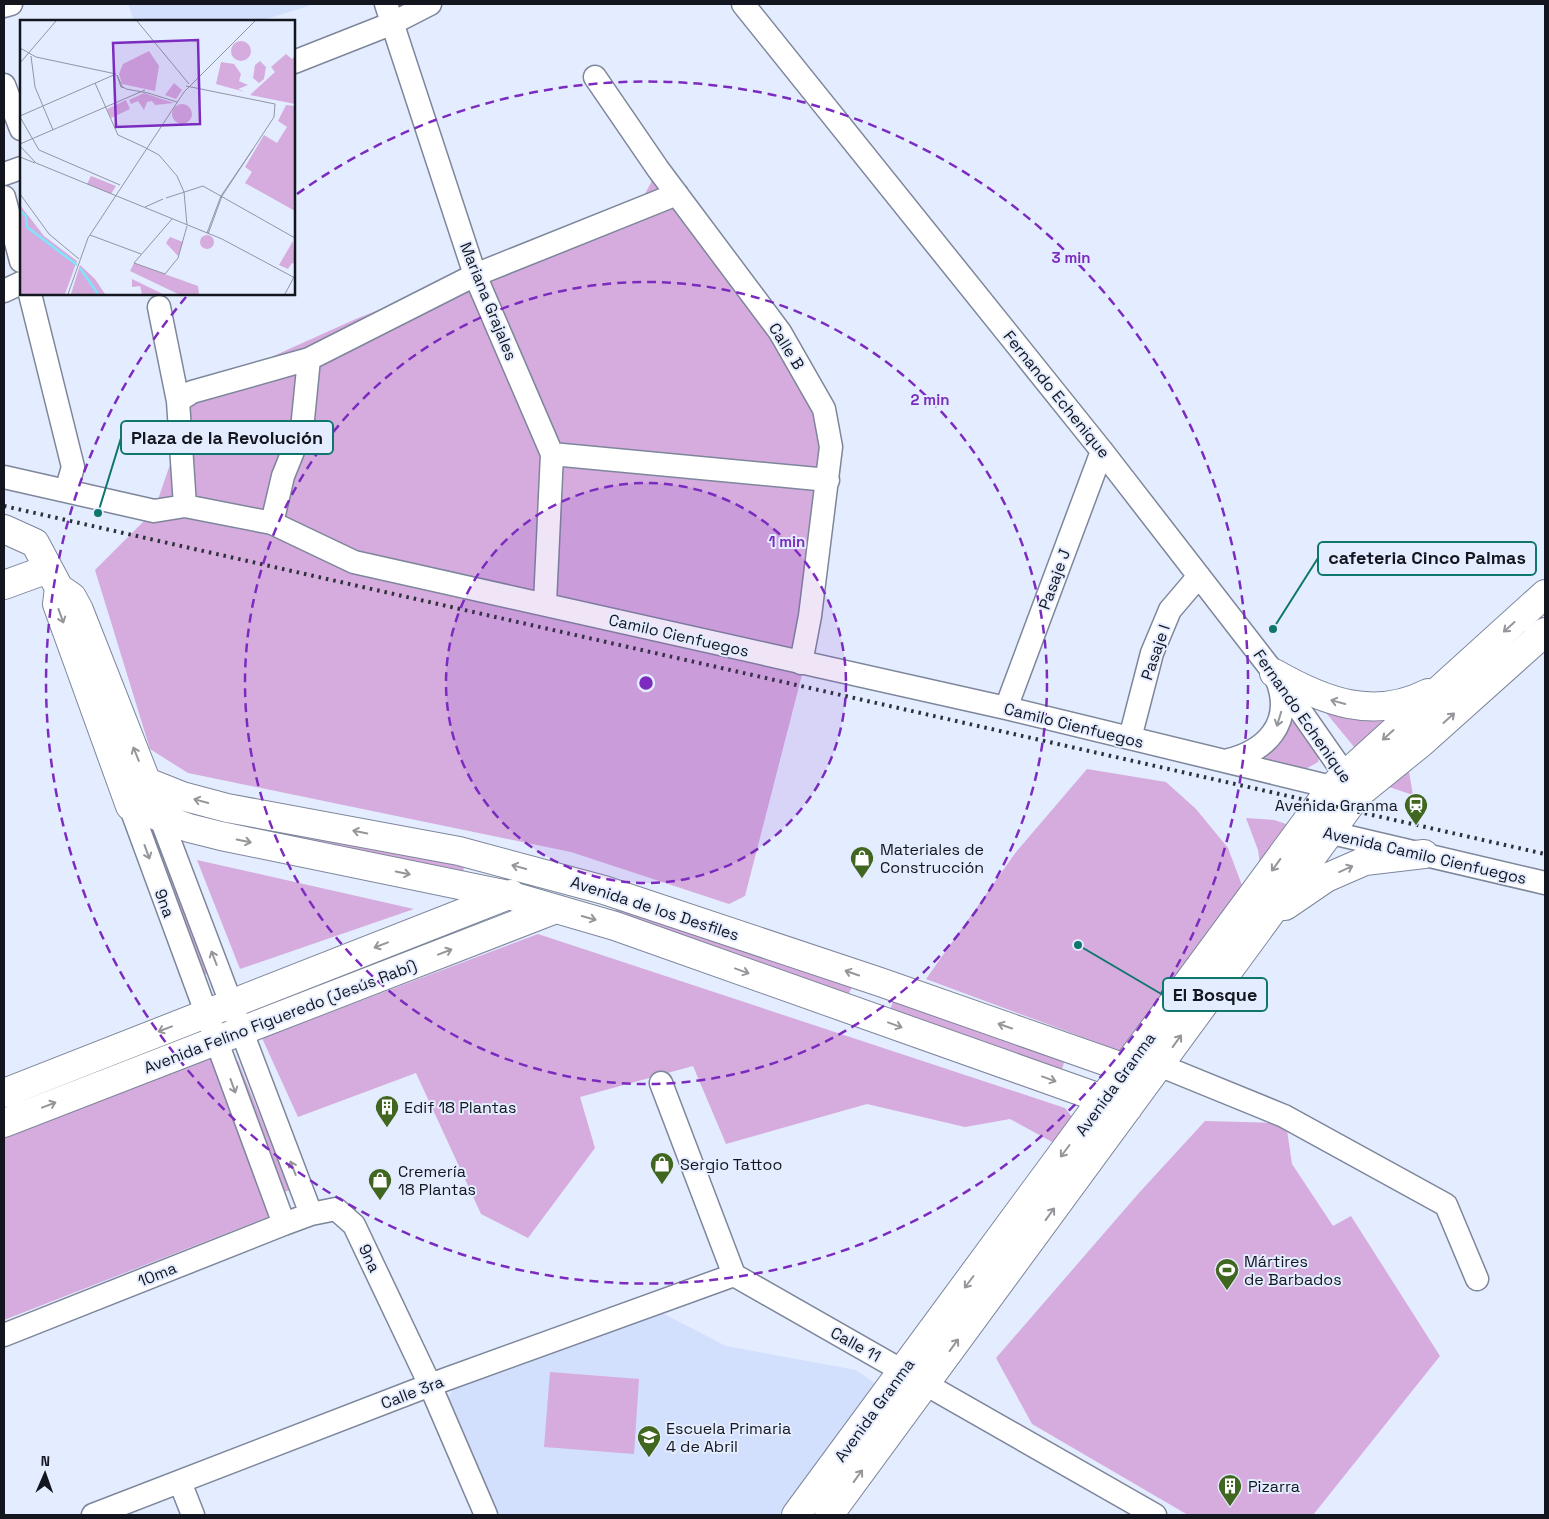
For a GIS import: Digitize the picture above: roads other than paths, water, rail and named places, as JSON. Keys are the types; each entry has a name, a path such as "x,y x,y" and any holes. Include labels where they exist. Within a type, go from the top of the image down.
{"main road":[{"path":"4,529 35,543 54,578 72,597 79,610 160,816"},
{"path":"4,585 54,578"},
{"path":"54,578 57,604 130,806"},
{"name":"Avenida Granma","path":"796,1515 914,1378 1116,1103 1262,925 1345,785 1451,679 1545,594"},
{"name":"Avenida Granma","path":"1345,785 1421,743 1545,632"},
{"path":"1274,672 1306,691 1344,704 1362,706 1387,705 1410,701 1451,679"},
{"name":"Avenida de los Desfiles","path":"147,782 182,796 227,808 459,851 566,880 1145,1070"},
{"name":"Avenida de los Desfiles","path":"130,806 189,828 221,836 508,895 615,926 1116,1103"},
{"name":"Avenida Granma","path":"1145,1070 1318,829"},
{"path":"1262,925 1298,896 1334,875 1365,861 1424,854"},
{"name":"Avenida Felino Figueredo (Jesús Rabí)","path":"4,1093 508,895 566,880"},
{"name":"Avenida Felino Figueredo (Jesús Rabí)","path":"4,1123 556,909"},
{"path":"867,1015 880,982"},
{"name":"Avenida Granma","path":"829,1515 914,1378"}],"street":[{"path":"4,6 11,4"},
{"path":"295,61 390,13 430,4"},
{"name":"Fernando Echenique","path":"743,4 1102,451 1274,672 1345,785"},
{"name":"Mariana Grajales","path":"390,13 424,125 475,275 552,454 545,604"},
{"name":"Calle B","path":"594,77 677,194 780,332 824,409 831,447 810,616 801,663"},
{"path":"4,85 20,126"},
{"path":"4,174 20,168"},
{"path":"178,401 192,392 309,359 475,275 677,194"},
{"path":"4,197 20,257"},
{"path":"4,291 20,283"},
{"path":"30,295 72,467 66,491"},
{"path":"159,307 178,401 185,506"},
{"path":"272,523 283,476 302,429 309,359"},
{"name":"Pasaje J","path":"1006,708 1102,451"},
{"path":"552,454 828,480"},
{"name":"Camilo Cienfuegos","path":"4,477 154,511 185,506 272,523 354,562 545,604 682,637 1006,708 1224,761 1345,785"},
{"name":"Pasaje I","path":"1130,738 1156,644 1170,610 1199,576"},
{"path":"1224,761 1254,751 1274,732 1280,719 1283,701 1274,672"},
{"name":"9na","path":"130,806 205,1014 284,1224"},
{"name":"9na","path":"160,816 241,1031"},
{"name":"Avenida Camilo Cienfuegos","path":"1318,829 1545,883"},
{"path":"241,1031 311,1214"},
{"path":"1145,1070 1284,1116 1446,1205 1477,1279"},
{"path":"662,1083 734,1276"},
{"name":"9na","path":"311,1214 336,1209 354,1225 430,1385 486,1515"},
{"name":"10ma","path":"4,1335 311,1214"},
{"name":"Calle 11","path":"734,1276 1155,1515"},
{"name":"Calle 3ra","path":"93,1515 430,1385 734,1276"},
{"path":"180,1482 192,1515"}],"railway":[{"path":"4,506 1545,854"}],"place":[{"name":"Plaza de la Revolución","path":"98,513"},
{"name":"cafeteria Cinco Palmas","path":"1273,629"},
{"name":"Avenida Granma","path":"1416,826"},
{"name":"Materiales de Construcción","path":"862,879"},
{"name":"El Bosque","path":"1078,945"},
{"name":"Edif 18 Plantas","path":"387,1128"},
{"name":"Sergio Tattoo","path":"662,1185"},
{"name":"Cremería 18 Plantas","path":"380,1201"},
{"name":"Mártires de Barbados","path":"1227,1291"},
{"name":"Escuela Primaria 4 de Abril","path":"649,1458"},
{"name":"Pizarra","path":"1230,1507"}]}
